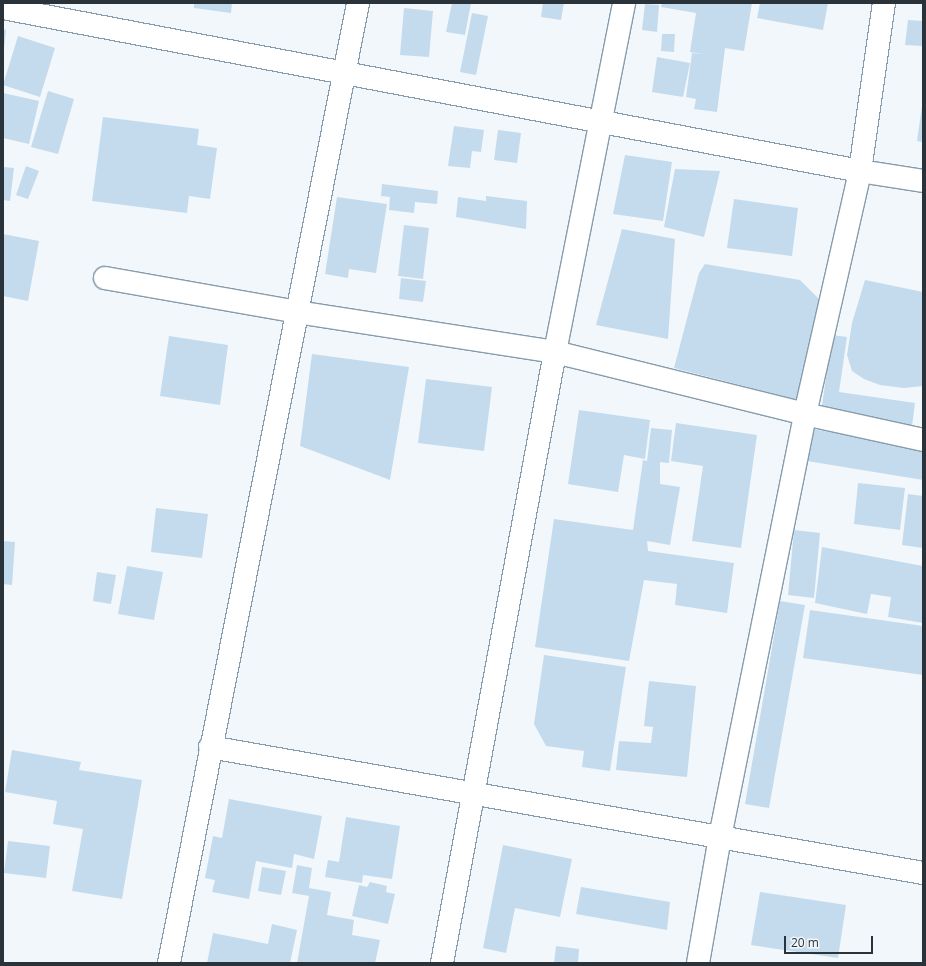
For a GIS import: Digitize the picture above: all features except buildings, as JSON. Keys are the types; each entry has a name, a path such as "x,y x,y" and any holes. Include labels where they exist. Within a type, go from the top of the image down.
{"street":[{"path":"169,963 210,747 346,73 358,3"},
{"path":"442,963 555,352 624,3"},
{"path":"698,963 720,837 805,414 860,171 884,3"},
{"path":"3,8 923,182"},
{"path":"105,278 297,312 555,352 805,414 923,440"},
{"path":"210,747 923,873"}]}
